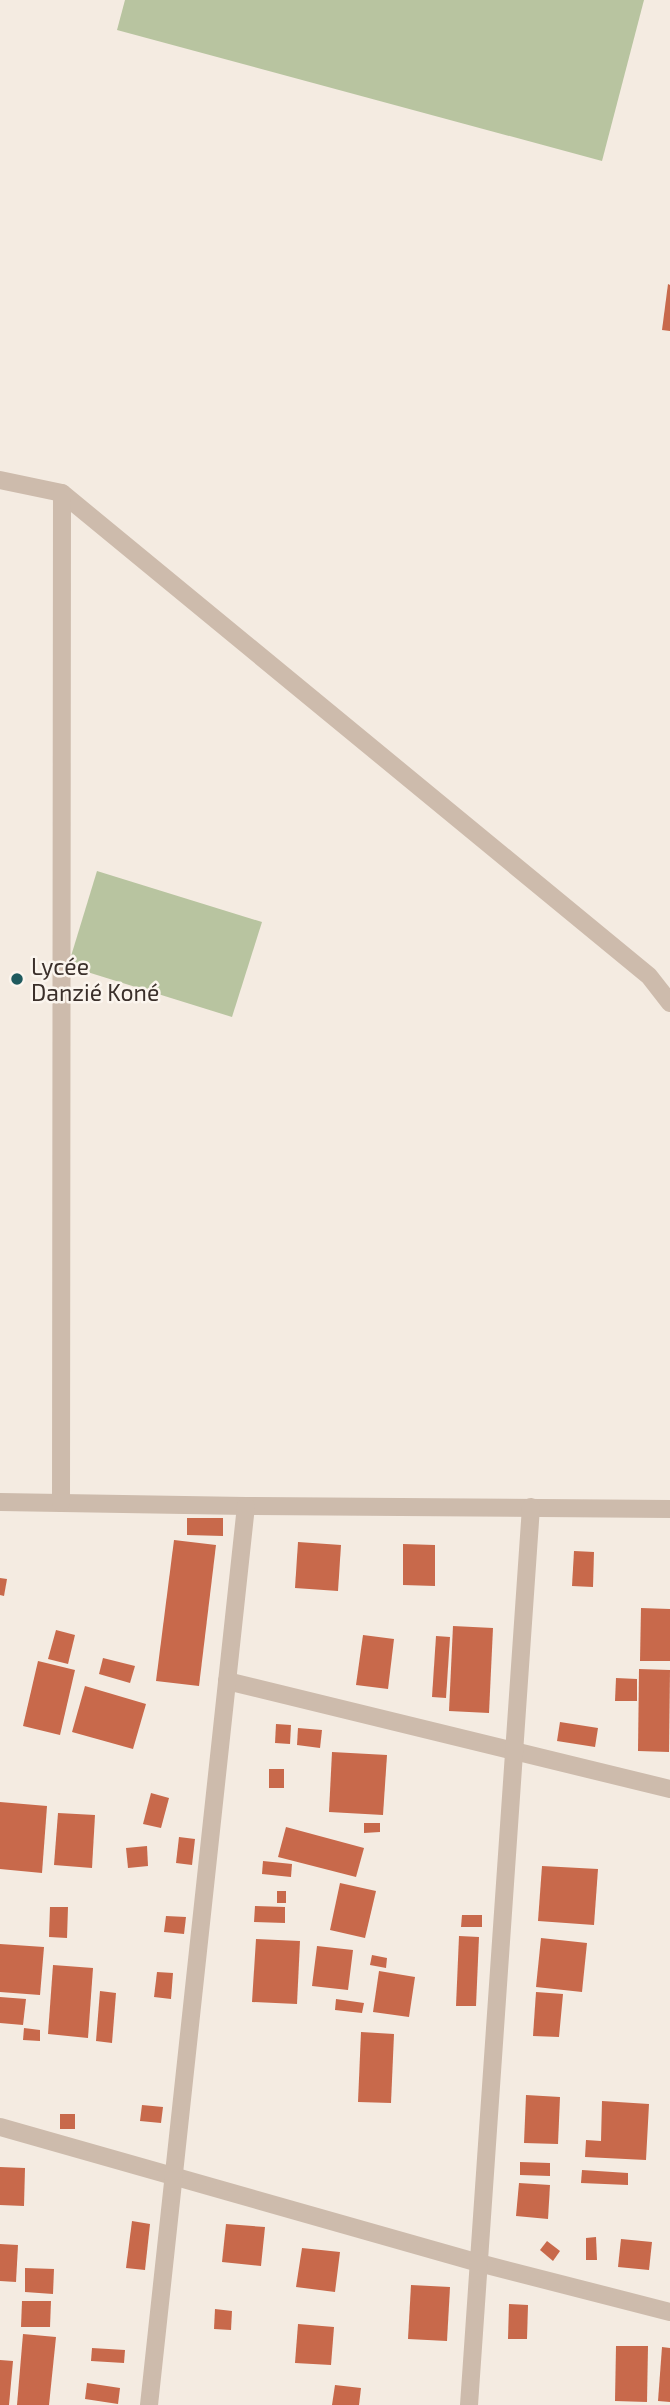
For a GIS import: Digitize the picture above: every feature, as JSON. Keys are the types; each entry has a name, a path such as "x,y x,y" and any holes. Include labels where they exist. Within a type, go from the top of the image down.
{"street":[{"path":"0,480 62,493 649,976 670,1003"},
{"path":"61,1503 62,493"},
{"path":"0,1502 670,1509"},
{"path":"149,2405 246,1506"},
{"path":"469,2405 531,1507"},
{"path":"227,1681 670,1789"},
{"path":"0,2127 479,2263 670,2312"}],"green space":[{"path":"125,0 644,0 602,161 117,30"},
{"path":"97,871 262,922 232,1017 68,966"}],"building":[{"path":"668,284 670,285 670,331 662,330"},
{"path":"187,1518 223,1518 223,1536 187,1535"},
{"path":"174,1540 216,1545 199,1686 156,1681"},
{"path":"298,1542 341,1545 338,1591 295,1588"},
{"path":"403,1544 435,1545 435,1586 403,1585"},
{"path":"574,1551 594,1552 593,1587 572,1586"},
{"path":"0,1578 7,1579 4,1596 0,1595"},
{"path":"641,1608 670,1609 670,1661 640,1661"},
{"path":"453,1626 493,1628 489,1713 449,1711"},
{"path":"56,1630 75,1635 68,1664 48,1659"},
{"path":"363,1635 394,1639 388,1689 356,1685"},
{"path":"436,1636 450,1637 446,1698 432,1697"},
{"path":"103,1658 135,1666 130,1683 99,1674"},
{"path":"38,1661 75,1670 60,1735 23,1726"},
{"path":"639,1669 670,1670 669,1752 638,1751"},
{"path":"616,1678 637,1679 637,1701 615,1701"},
{"path":"85,1686 146,1704 133,1749 72,1732"},
{"path":"560,1722 598,1728 595,1747 557,1741"},
{"path":"276,1724 291,1725 290,1744 275,1743"},
{"path":"298,1728 322,1730 320,1748 297,1745"},
{"path":"332,1752 387,1755 383,1815 329,1812"},
{"path":"269,1769 284,1769 284,1788 269,1788"},
{"path":"151,1793 169,1798 161,1828 143,1824"},
{"path":"0,1802 47,1806 42,1873 0,1869"},
{"path":"58,1813 95,1815 92,1868 54,1865"},
{"path":"364,1823 380,1823 380,1832 364,1833"},
{"path":"286,1827 364,1848 356,1877 278,1857"},
{"path":"179,1837 195,1839 192,1865 176,1863"},
{"path":"147,1846 148,1866 128,1868 126,1848"},
{"path":"263,1861 292,1864 291,1877 262,1874"},
{"path":"542,1866 598,1869 594,1925 538,1921"},
{"path":"340,1883 376,1891 365,1938 330,1930"},
{"path":"277,1891 286,1891 286,1903 277,1903"},
{"path":"255,1906 285,1907 285,1923 254,1922"},
{"path":"50,1907 68,1907 67,1938 49,1937"},
{"path":"462,1915 482,1915 482,1927 461,1927"},
{"path":"166,1916 186,1917 184,1934 164,1932"},
{"path":"459,1936 479,1937 476,2006 456,2006"},
{"path":"541,1938 587,1943 582,1992 536,1987"},
{"path":"256,1939 300,1941 297,2004 252,2002"},
{"path":"0,1944 44,1947 40,1995 0,1992"},
{"path":"317,1946 353,1950 348,1990 312,1986"},
{"path":"372,1955 387,1958 386,1968 370,1965"},
{"path":"53,1965 93,1968 88,2038 48,2034"},
{"path":"379,1971 415,1977 409,2017 373,2012"},
{"path":"157,1972 173,1973 171,1999 154,1997"},
{"path":"100,1991 116,1993 112,2043 96,2041"},
{"path":"536,1992 563,1994 559,2037 533,2036"},
{"path":"0,1997 26,1999 23,2025 0,2023"},
{"path":"336,1999 364,2003 362,2013 335,2010"},
{"path":"24,2028 40,2030 40,2041 23,2040"},
{"path":"361,2032 394,2034 391,2103 358,2102"},
{"path":"526,2095 560,2097 558,2144 524,2143"},
{"path":"602,2101 649,2104 646,2160 585,2157 586,2140 601,2141"},
{"path":"142,2105 163,2107 161,2123 140,2121"},
{"path":"60,2114 75,2114 75,2129 60,2129"},
{"path":"520,2162 550,2163 550,2176 520,2175"},
{"path":"0,2167 25,2168 24,2206 0,2205"},
{"path":"582,2170 628,2173 628,2185 581,2183"},
{"path":"519,2183 550,2185 548,2219 516,2216"},
{"path":"132,2221 150,2224 145,2270 126,2268"},
{"path":"226,2224 265,2227 261,2266 222,2262"},
{"path":"596,2237 597,2260 586,2260 586,2238"},
{"path":"621,2239 652,2242 649,2270 618,2267"},
{"path":"547,2241 560,2251 553,2261 540,2250"},
{"path":"0,2244 18,2245 16,2282 0,2281"},
{"path":"302,2248 340,2252 335,2292 296,2287"},
{"path":"25,2268 54,2269 53,2294 25,2292"},
{"path":"411,2285 450,2287 447,2341 408,2339"},
{"path":"22,2301 51,2301 50,2327 21,2327"},
{"path":"509,2304 528,2305 527,2339 508,2339"},
{"path":"215,2309 232,2311 231,2330 214,2329"},
{"path":"298,2324 334,2327 331,2365 295,2363"},
{"path":"23,2334 56,2337 49,2405 17,2405"},
{"path":"616,2346 648,2346 647,2402 615,2401"},
{"path":"662,2347 670,2348 670,2402 658,2401"},
{"path":"92,2348 125,2350 124,2363 91,2361"},
{"path":"0,2360 13,2361 9,2405 0,2405"},
{"path":"87,2383 120,2388 118,2404 85,2399"},
{"path":"335,2385 361,2388 359,2405 332,2405"}],"place":[{"name":"Lycée Danzié Koné","path":"17,979"}]}
